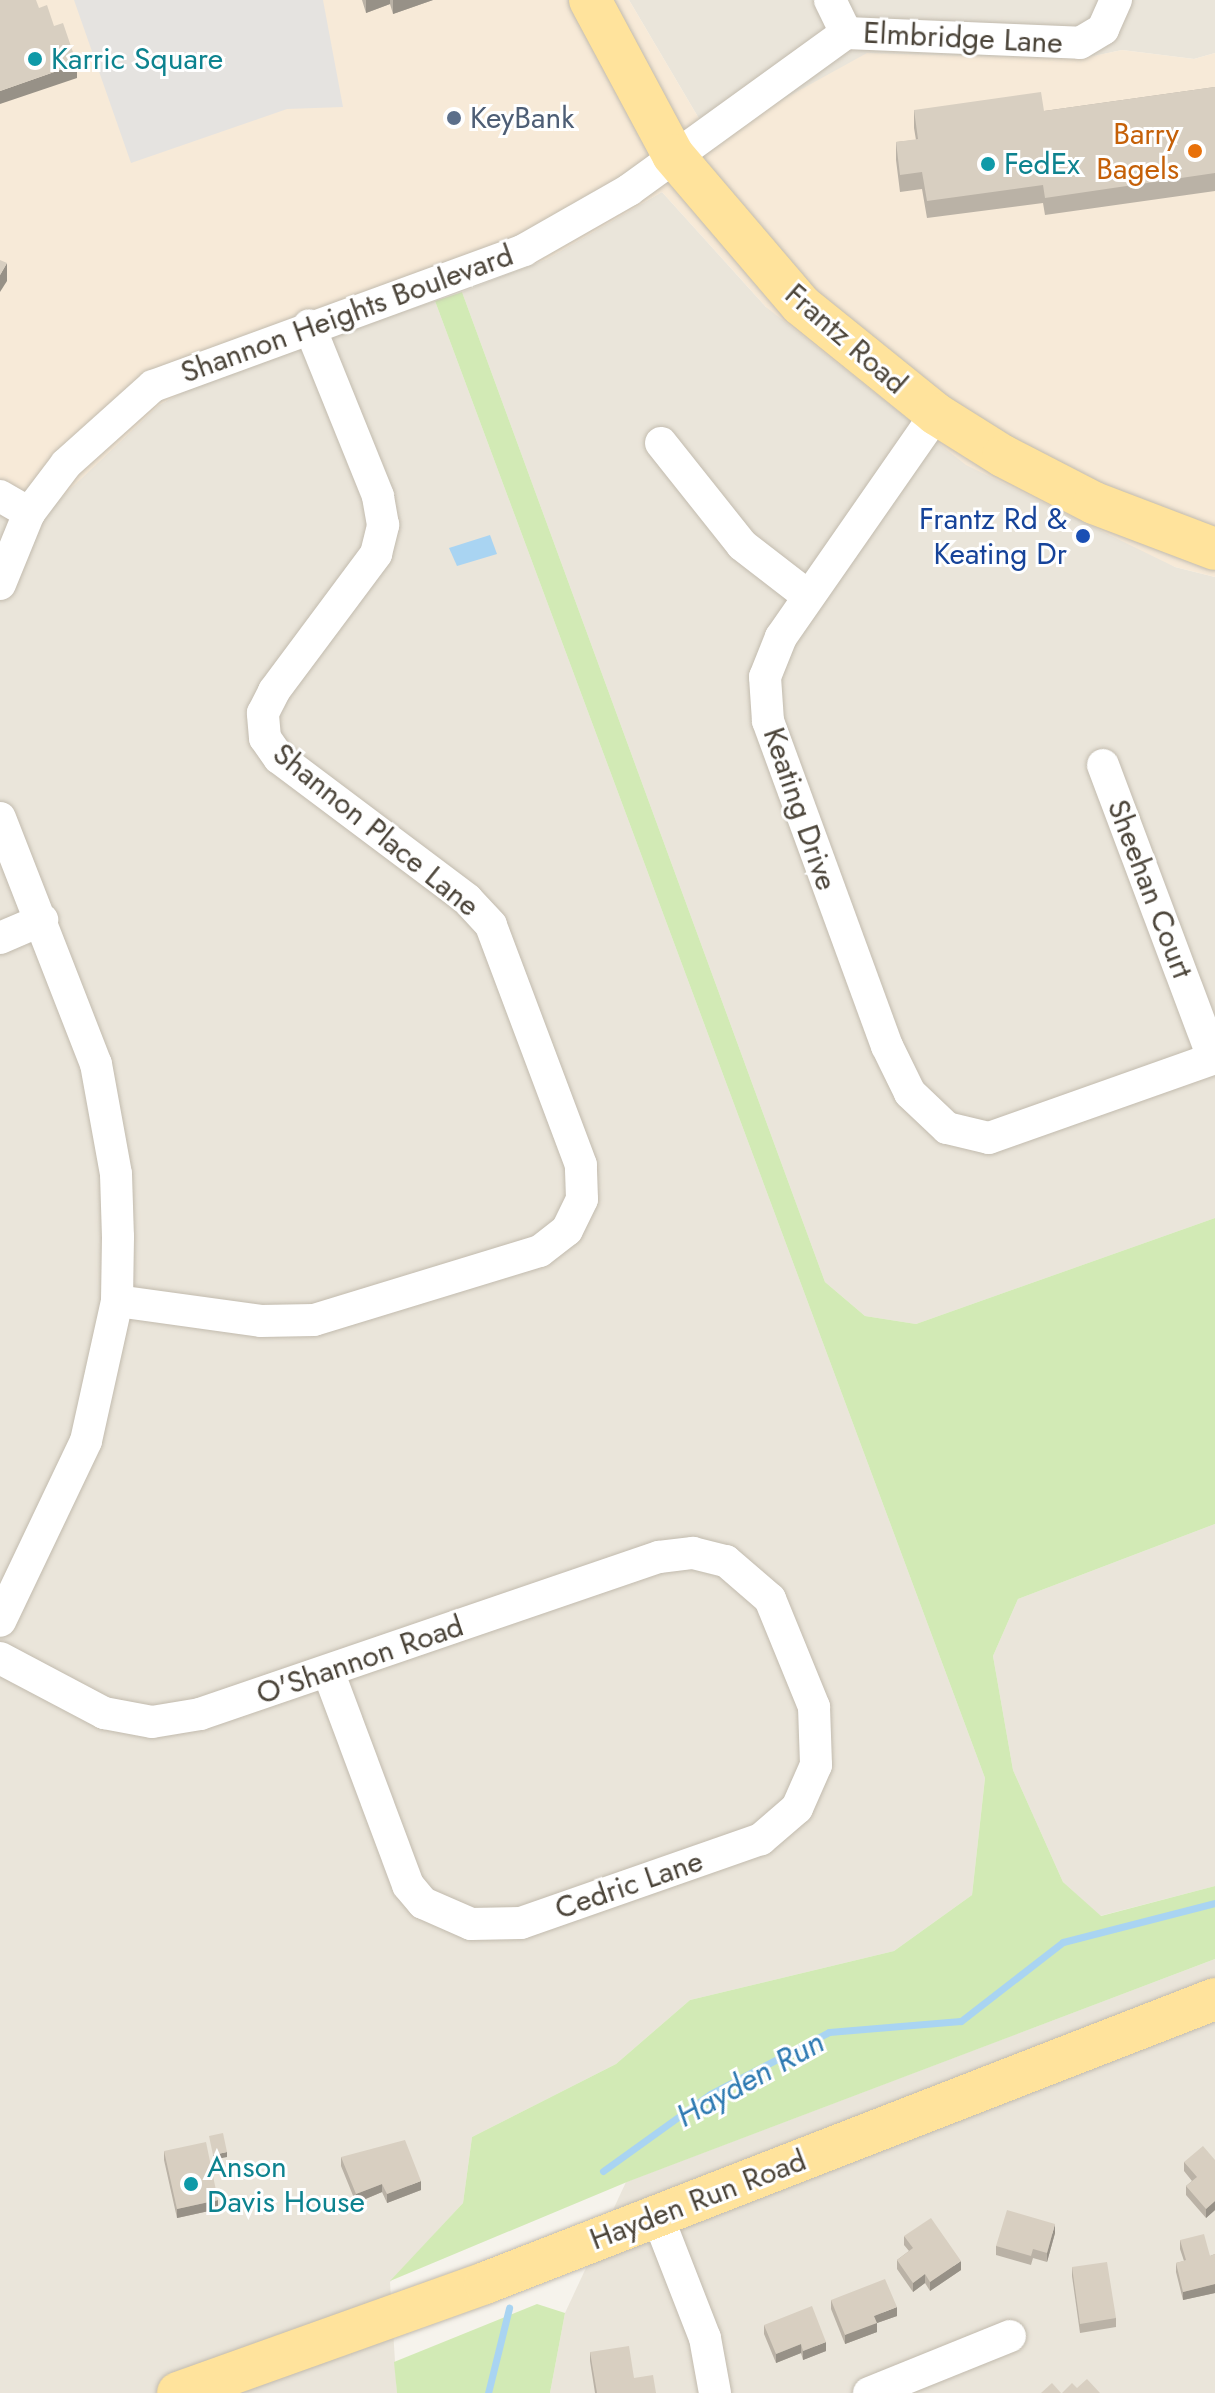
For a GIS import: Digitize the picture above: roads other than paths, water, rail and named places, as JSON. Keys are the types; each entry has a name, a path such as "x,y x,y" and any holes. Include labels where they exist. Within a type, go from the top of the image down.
{"main road":[{"name":"Frantz Road","path":"590,0 673,155 801,305 936,414 1094,503 1215,549"},
{"name":"Hayden Run Road","path":"178,2393 657,2215 1215,1999"}],"street":[{"name":"Elmbridge Lane","path":"830,0 846,33"},
{"name":"Elmbridge Lane","path":"673,155 846,33 1080,43 1103,29 1116,0"},
{"name":"Shannon Heights Boulevard","path":"0,584 29,513 108,420 153,386 309,325 524,250 629,190 673,155"},
{"name":"Shannon Place Lane","path":"117,1301 261,1321 314,1320 540,1251 567,1230 582,1199 581,1165 491,925 467,899 279,758 265,738 263,713 274,691 376,554 383,525 378,496 309,325"},
{"name":"Keating Drive","path":"936,414 808,596 765,677 768,721 887,1046 910,1093 947,1128 989,1138 1030,1129 1214,1058"},
{"path":"661,443 742,545 808,596"},
{"path":"0,496 29,513"},
{"name":"Sheehan Court","path":"1103,765 1214,1058"},
{"path":"0,818 42,920 106,1110 116,1174 117,1301 86,1441 0,1621"},
{"path":"0,938 42,920"},
{"name":"O'Shannon Road","path":"0,1658 104,1713 152,1722 328,1671 659,1557 693,1553 726,1561"},
{"name":"Cedric Lane","path":"328,1671 408,1885 423,1903 471,1924 521,1923 761,1839 797,1808 816,1765 814,1707 770,1599 726,1561"},
{"path":"657,2215 705,2338 715,2393"},
{"path":"869,2393 1010,2336"}],"water":[{"path":"490,535 497,554 457,566 449,548"}],"waterway":[{"name":"Hayden Run","path":"603,2171 710,2094 829,2032 961,2021 1063,1942 1215,1903"},
{"name":"Hayden Run","path":"488,2393 509,2308"}],"place":[{"name":"Karric Square","path":"35,59"},
{"name":"KeyBank","path":"454,118"},
{"name":"Barry Bagels","path":"1195,151"},
{"name":"FedEx","path":"988,164"},
{"name":"Frantz Rd & Keating Dr","path":"1083,536"},
{"name":"Anson Davis House","path":"191,2184"}]}
